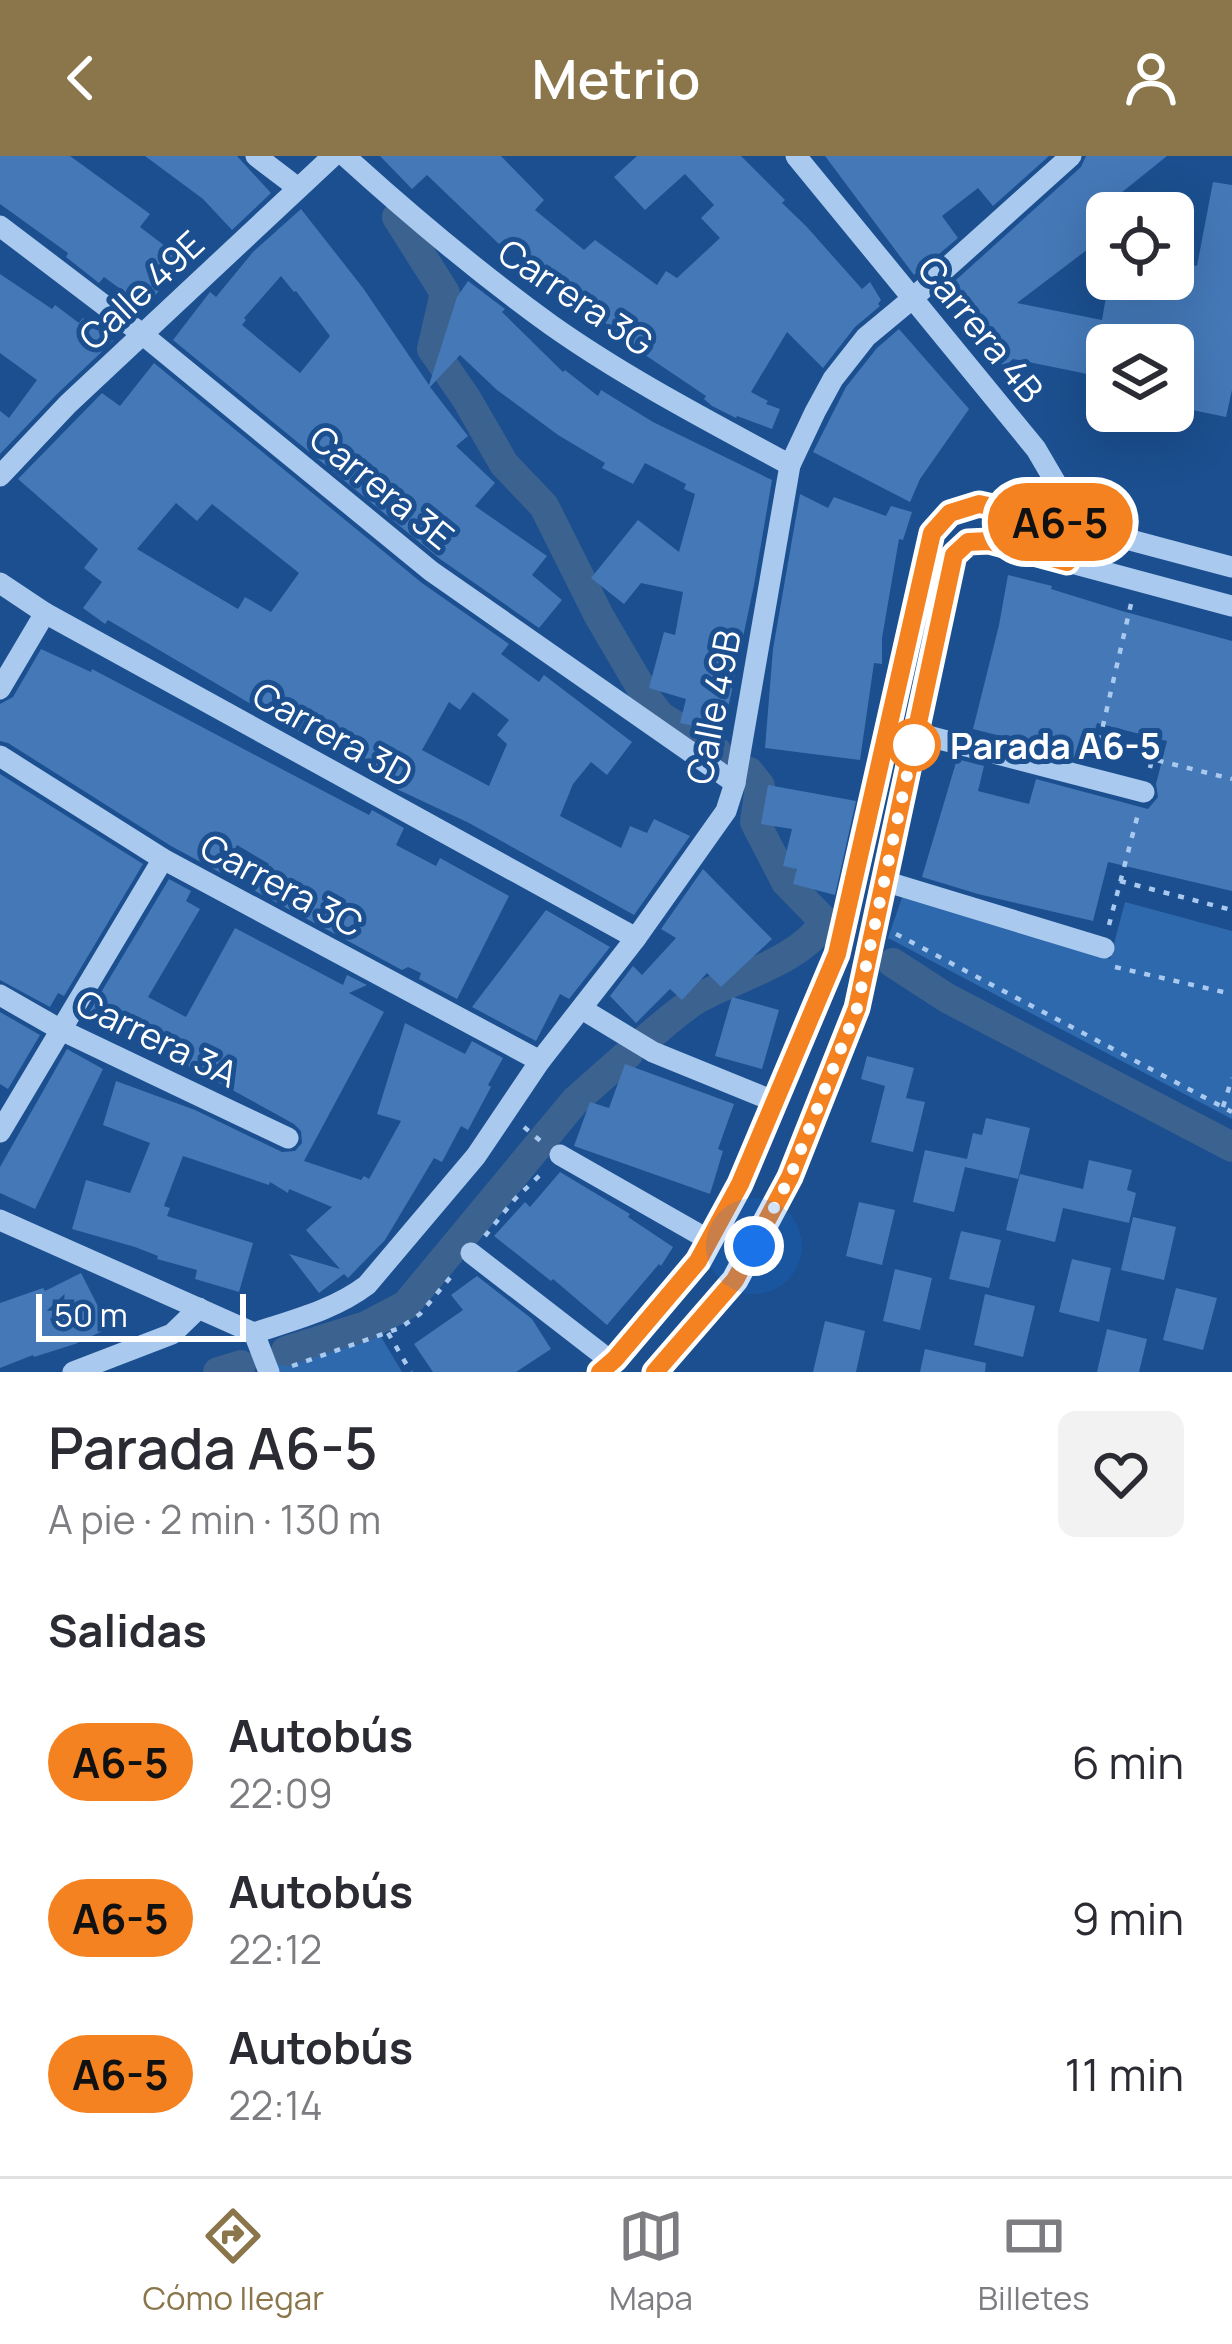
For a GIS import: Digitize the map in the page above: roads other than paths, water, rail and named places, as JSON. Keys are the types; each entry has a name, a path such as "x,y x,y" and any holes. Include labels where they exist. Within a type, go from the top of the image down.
{"street":[{"path":"256,156 298,188"},
{"path":"281,156 298,188"},
{"name":"Calle 49E","path":"0,476 68,404 333,156"},
{"name":"Carrera 3G","path":"345,156 443,244 555,328 674,402 790,465"},
{"name":"Carrera 4B","path":"796,156 1036,449 1074,525"},
{"name":"Calle 49B","path":"254,1333 325,1309 367,1285 476,1156 540,1061 636,938 726,811 735,783 790,465 833,379 866,337 1071,156"},
{"name":"Carrera 3E","path":"0,226 142,334 431,571 735,783"},
{"path":"471,1253 606,1367 698,1261 740,1184 837,954 932,533 950,513 979,504 1232,567"},
{"path":"1067,562 1074,525"},
{"path":"655,1372 735,1280 790,1177 857,1008 954,555 968,542 989,541 1232,606"},
{"name":"Carrera 3D","path":"0,583 45,613 636,938"},
{"path":"0,689 45,613"},
{"path":"916,733 1144,792"},
{"name":"Carrera 3C","path":"0,756 163,859 540,1061"},
{"path":"0,1132 163,859"},
{"path":"884,880 1104,948"},
{"path":"837,954 868,959"},
{"name":"Carrera 3A","path":"0,995 61,1030 288,1138"},
{"path":"582,1009 653,1052 776,1102"},
{"path":"560,1155 709,1240"},
{"path":"0,1220 254,1333 272,1372"},
{"path":"73,1372 172,1334 199,1308"}],"waterway":[{"path":"397,217 445,293 432,349 504,464 544,506 599,616 650,703 660,716 717,752"},
{"path":"645,1040 697,999 799,948 825,922 786,882 755,822 760,786 749,772"},
{"path":"893,963 947,998 1232,1147"},
{"path":"286,1351 366,1326 406,1305 575,1101 628,1054"},
{"path":"218,1372 241,1365"}],"place":[{"name":"Parada A6-5","path":"914,745"}]}
